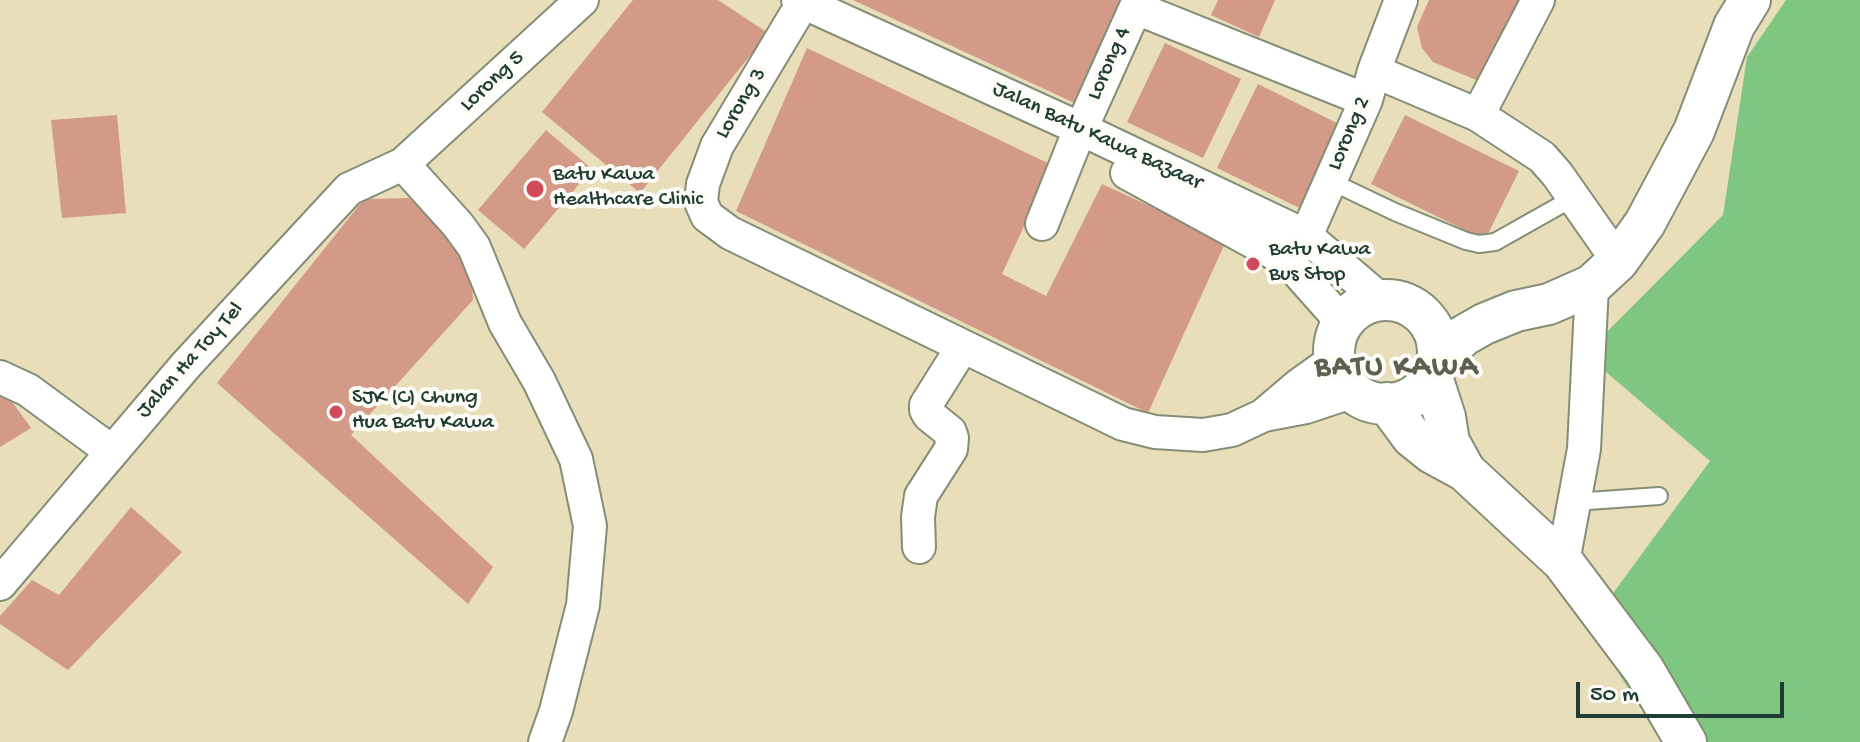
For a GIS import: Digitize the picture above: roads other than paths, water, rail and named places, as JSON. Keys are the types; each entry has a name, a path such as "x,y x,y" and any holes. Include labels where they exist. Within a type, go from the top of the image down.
{"street":[{"name":"Lorong 5","path":"403,164 582,0"},
{"name":"Lorong 2","path":"1297,248 1330,181 1401,0"},
{"path":"1478,115 1538,0"},
{"path":"1357,385 1397,403 1411,397 1423,389 1435,368 1463,336 1516,311 1549,304 1605,273 1645,223 1694,131 1734,26 1750,0"},
{"path":"1138,4 1370,85 1478,115 1542,157 1557,174 1573,198 1605,273 1584,449 1563,562"},
{"name":"Lorong 4","path":"1042,224 1138,4"},
{"name":"Jalan Batu Kawa Bazaar","path":"790,5 1078,136 1297,248 1381,300"},
{"name":"Lorong 3","path":"790,5 717,146 703,184 701,202 707,216 730,233 1123,424 1155,432 1203,435 1232,430 1264,415 1306,407 1357,385"},
{"name":"Jalan Ha Toy Tel","path":"0,584 186,365 349,189 403,164"},
{"path":"403,164 474,247 505,323 539,381 576,459 590,526 583,605 545,742"},
{"name":"Jalan Batu Kawa Bazaar","path":"1297,248 1342,322"},
{"path":"1465,471 1449,442 1435,368 1437,342 1423,315 1408,305 1381,300 1357,308 1342,322 1335,339 1357,385 1432,453 1465,471 1563,562 1644,670 1686,742"},
{"path":"1423,315 1454,310 1516,311"},
{"path":"919,547 921,496 952,443 950,432 929,415 926,405 963,346"},
{"path":"0,377 28,390 111,451"}],"lane":[{"path":"1330,181 1395,212 1479,244 1495,242 1573,198"},
{"path":"1574,502 1659,496"}],"place":[{"name":"Batu Kawa Healthcare Clinic","path":"535,189"},
{"name":"Batu Kawa Bus Stop","path":"1253,264"},
{"name":"SJK (C) Chung Hua Batu Kawa","path":"336,412"}],"district":[{"name":"BATU KAWA","path":"1397,369"}]}
